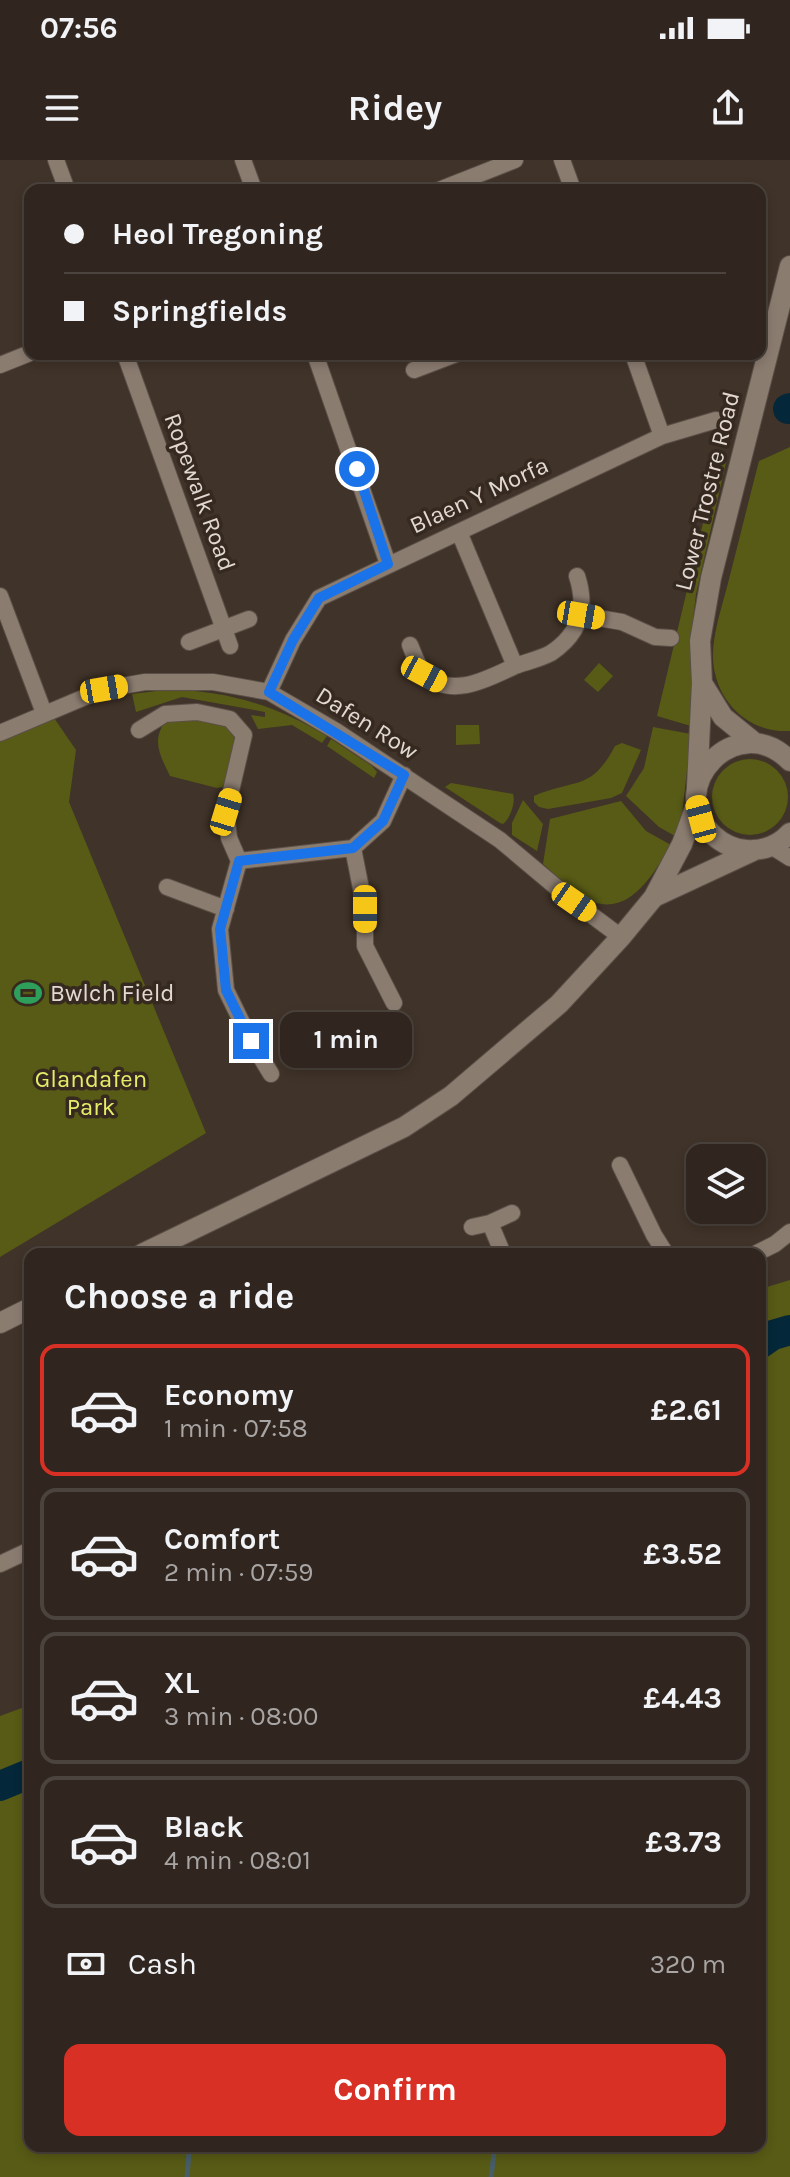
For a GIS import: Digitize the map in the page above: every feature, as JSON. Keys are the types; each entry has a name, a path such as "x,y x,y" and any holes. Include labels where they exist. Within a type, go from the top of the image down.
{"main road":[{"name":"Lower Trostre Road","path":"697,795 702,683 700,641 711,578 790,266"},
{"name":"Lower Trostre Road","path":"702,683 723,717 772,745 790,761"},
{"path":"154,1248 404,1127 451,1096 559,1004 654,897 682,844 703,771 713,758 740,744 772,745"},
{"path":"697,795 701,819 723,843 738,849 763,848"},
{"path":"654,897 790,833"},
{"path":"0,1323 24,1311"}],"street":[{"path":"56,160 65,184"},
{"path":"243,160 252,184"},
{"path":"454,184 515,160"},
{"path":"562,160 571,184"},
{"path":"0,365 24,355"},
{"name":"Ropewalk Road","path":"127,360 230,646"},
{"path":"317,360 388,564"},
{"path":"414,370 440,360"},
{"path":"635,360 662,436"},
{"name":"Blaen Y Morfa","path":"269,692 293,640 319,598 662,436 716,420"},
{"path":"459,532 515,666"},
{"path":"410,645 424,674 445,685 473,685 551,652 571,633 581,615 584,597 577,576"},
{"path":"0,596 44,713"},
{"path":"581,615 622,622 655,637 671,638"},
{"path":"189,642 249,619"},
{"name":"Dafen Row","path":"0,733 104,689 145,682 213,682 269,692 404,775 500,840 621,937"},
{"path":"139,730 165,714 197,712 230,719 244,735 226,812 229,838 239,861 220,929 226,990 271,1074"},
{"path":"239,861 353,848 383,821 404,775"},
{"path":"353,848 365,909 365,946 394,1003"},
{"path":"763,848 790,858"},
{"path":"167,887 226,909"},
{"path":"620,1165 662,1248"},
{"path":"472,1227 512,1213"},
{"path":"490,1223 500,1248"},
{"path":"766,1248 790,1232"},
{"path":"1,1562 24,1552"}],"green space":[{"path":"790,447 790,731 761,727 737,712 720,689 713,660 717,623 759,461"},
{"path":"719,456 727,458 696,594 691,637 691,726 657,716"},
{"path":"599,663 613,676 598,692 584,680"},
{"path":"187,690 249,701 289,716 327,736 322,743 292,725 258,729 251,715 265,717 265,712 182,697 136,712 132,694"},
{"name":"Glandafen Park","path":"52,715 76,750 69,802 206,1133 0,1257 0,739"},
{"path":"197,718 230,725 238,732 224,787 170,776 160,755 159,735 166,720"},
{"path":"456,725 479,725 480,744 456,745"},
{"path":"653,727 691,734 682,815 675,836 659,827 626,796 644,768"},
{"path":"331,739 372,766 377,772 374,778 327,746"},
{"path":"622,743 641,750 622,793 611,798 548,809 534,802 534,796 590,777 598,771 615,746"},
{"path":"750,759 765,762 777,770 785,782 788,797 785,812 777,824 765,832 750,835 735,832 723,824 715,812 712,797 715,782 723,770 735,762"},
{"path":"451,783 513,794 513,806 508,818 503,824 500,823 445,787"},
{"path":"523,800 543,824 537,851 512,835 512,823"},
{"path":"621,801 646,831 671,845 649,878 630,897 607,904 593,902 573,891 543,864 550,819"},
{"path":"790,1280 790,2177 0,2177 0,1716 24,1707 24,2152 766,2152 766,1287"}],"waterway":[{"path":"766,1340 790,1330"},
{"path":"0,1786 24,1776"},
{"path":"187,2177 190,2152"},
{"path":"491,2177 494,2152"}],"place":[{"name":"Bwlch Field","path":"28,993"}],"route":[{"path":"251,1041 226,990 220,929 239,861 353,848 383,821 404,775 269,692 293,640 319,598 388,564 357,469"}]}
